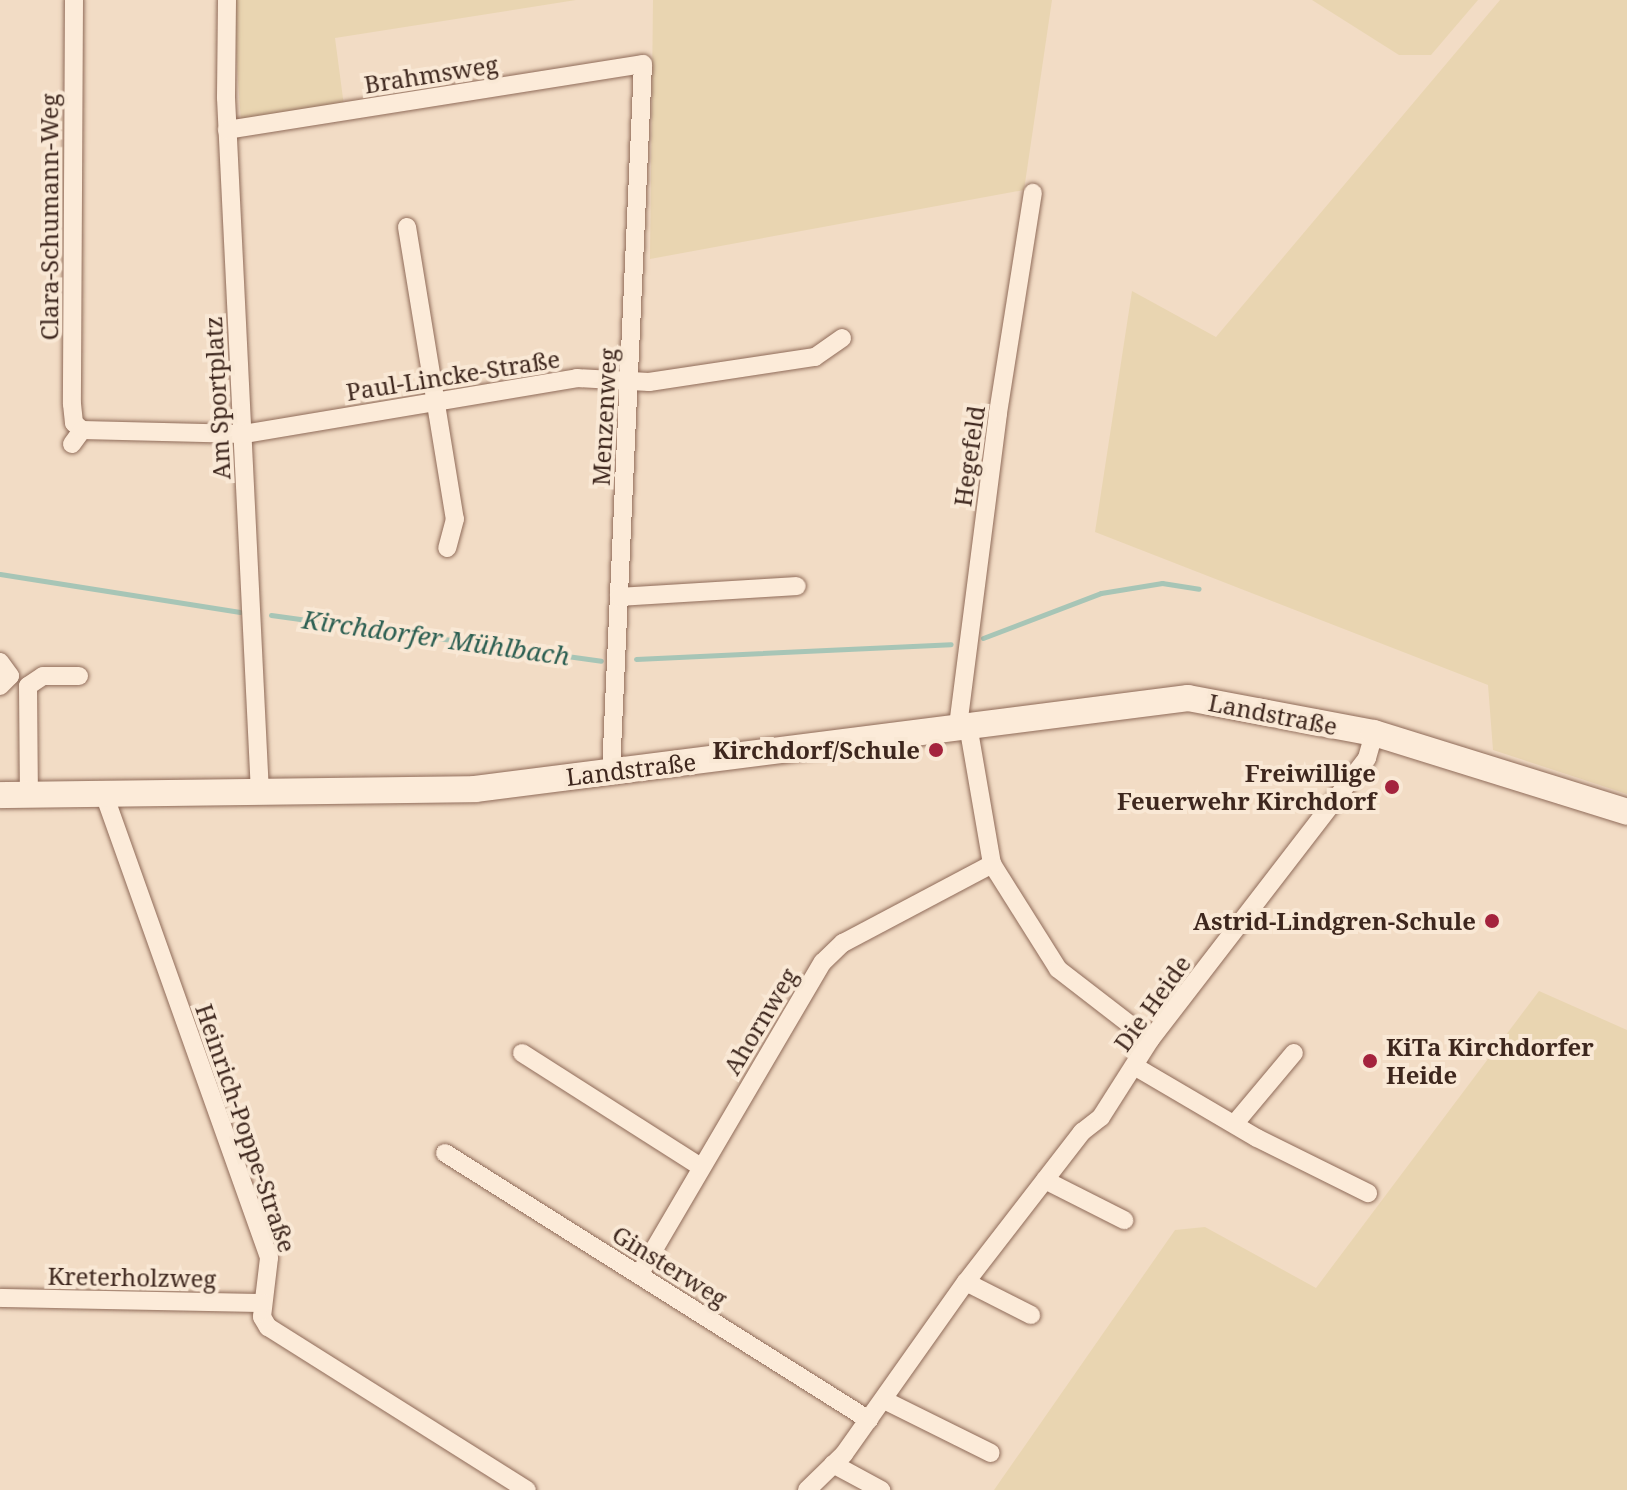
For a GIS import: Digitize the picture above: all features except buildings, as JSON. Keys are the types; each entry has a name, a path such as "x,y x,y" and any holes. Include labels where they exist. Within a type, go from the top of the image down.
{"street":[{"name":"Clara-Schumann-Weg","path":"74,0 72,404 77,437"},
{"name":"Am Sportplatz","path":"227,0 227,130 260,793"},
{"name":"Brahmsweg","path":"227,130 643,64"},
{"name":"Menzenweg","path":"611,772 643,64"},
{"name":"Hegefeld","path":"992,864 963,726 1033,193"},
{"path":"407,227 455,519 447,548"},
{"name":"Paul-Lincke-Straße","path":"77,437 244,434 577,378 649,382 815,357 842,338"},
{"path":"619,597 797,586"},
{"path":"0,662 9,669 5,682 28,686 43,676 79,676"},
{"path":"28,686 29,794"},
{"name":"Landstraße","path":"0,795 475,789 1188,698 1374,733 1627,812"},
{"name":"Die Heide","path":"807,1490 869,1420 884,1400 890,1383 1082,1132 1101,1117 1136,1067 1150,1040 1367,758 1374,733"},
{"name":"Heinrich-Poppe-Straße","path":"104,794 269,1258 263,1303"},
{"path":"992,864 1058,969 1150,1040"},
{"name":"Ahornweg","path":"639,1275 823,962 843,943 992,864"},
{"path":"522,1053 701,1167"},
{"path":"1236,1122 1294,1053"},
{"path":"1136,1067 1368,1193"},
{"name":"Ginsterweg","path":"445,1153 869,1420"},
{"path":"1045,1180 1124,1220"},
{"path":"966,1282 1031,1315"},
{"name":"Kreterholzweg","path":"0,1298 263,1303"},
{"path":"263,1303 262,1317 268,1327 527,1490"},
{"path":"884,1400 991,1453"},
{"path":"833,1464 881,1490"}],"shaded area":[{"path":"232,0 576,0 335,38 344,106 241,121"},
{"path":"653,0 1052,0 1024,190 650,259"},
{"path":"1312,0 1478,0 1431,55 1399,55"},
{"path":"1500,0 1627,0 1627,794 1493,750 1488,685 1095,532 1132,291 1216,337"},
{"path":"1539,991 1627,1030 1627,1490 994,1490 1175,1230 1205,1227 1316,1288"}],"waterway":[{"name":"Kirchdorfer Mühlbach","path":"0,574 240,612"},
{"name":"Kirchdorfer Mühlbach","path":"983,638 1101,593 1162,583 1199,589"},
{"name":"Kirchdorfer Mühlbach","path":"271,615 601,661"},
{"name":"Kirchdorfer Mühlbach","path":"636,659 951,644"}],"place":[{"name":"Kirchdorf/Schule","path":"936,750"},
{"name":"Freiwillige Feuerwehr Kirchdorf","path":"1392,787"},
{"name":"Astrid-Lindgren-Schule","path":"1492,921"},
{"name":"KiTa Kirchdorfer Heide","path":"1370,1061"}]}
